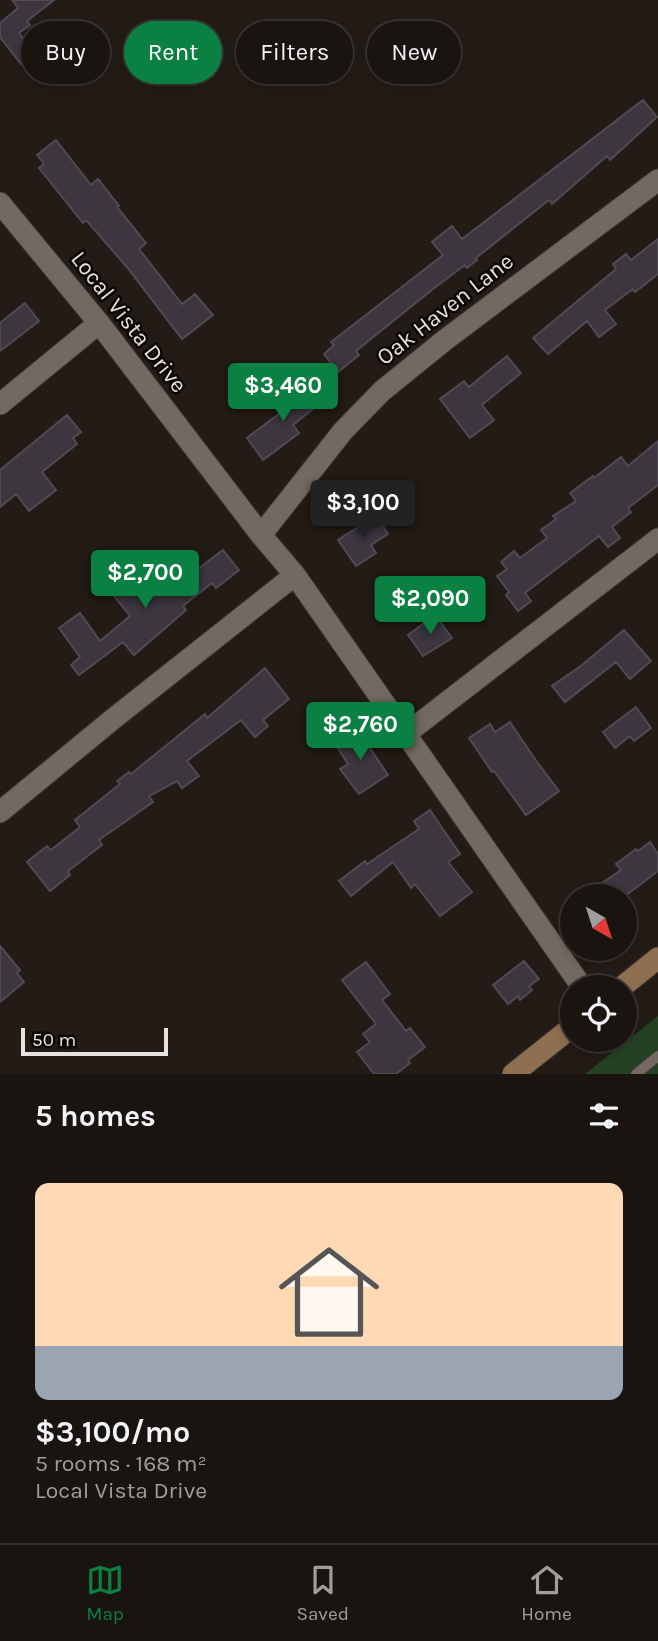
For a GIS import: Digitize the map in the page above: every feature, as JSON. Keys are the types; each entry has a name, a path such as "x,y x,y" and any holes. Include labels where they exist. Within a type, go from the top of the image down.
{"street":[{"name":"Oak Haven Lane","path":"261,535 343,431 382,391 445,340 658,180"},
{"name":"Local Vista Drive","path":"0,203 99,323 261,535 295,575 574,975"},
{"path":"0,404 99,323"},
{"path":"407,733 658,539"},
{"path":"0,812 295,575"},
{"path":"637,975 658,958"},
{"path":"521,1072 560,1038"}],"lane":[{"path":"636,1074 658,1056"}],"green space":[{"path":"658,1016 658,1074 585,1074 613,1052 637,1052 637,1033"}],"building":[{"path":"12,0 54,0 27,21 21,21 21,64 0,37 0,23 18,8"},
{"path":"643,100 657,117 610,160 607,156 552,204 549,200 467,268 465,265 433,289 356,351 359,355 338,372 324,354 334,345 331,342 443,255 432,242 452,226 462,239"},
{"path":"56,140 91,185 98,179 119,206 117,207 146,243 139,249 182,304 195,294 213,315 182,339 126,266 86,220 83,223 39,168 44,164 37,155"},
{"path":"658,239 658,274 605,310 616,324 599,337 587,321 548,354 533,338 616,269 613,264 626,254 631,260"},
{"path":"25,303 39,321 0,351 0,323"},
{"path":"507,356 521,373 482,405 494,420 470,438 440,399 464,381 469,387"},
{"path":"303,383 319,404 293,425 299,433 263,460 247,438 285,409 280,402"},
{"path":"67,415 81,432 73,438 77,444 42,472 56,490 29,511 16,494 0,507 0,470"},
{"path":"658,441 658,485 628,508 631,512 612,527 620,538 608,547 599,536 525,593 531,601 518,611 497,576 507,569 501,562 514,551 520,558 547,538 541,530 556,519 553,516 576,501 570,493 621,457 628,466"},
{"path":"376,515 388,534 371,545 376,553 356,566 338,540"},
{"path":"223,550 239,570 216,588 212,583 183,606 186,610 134,655 123,642 79,675 71,665 80,657 59,628 80,613 100,641 130,616 106,586 123,572 139,591 157,575 164,584 183,569 189,576"},
{"path":"435,615 452,638 423,656 408,635"},
{"path":"624,630 651,661 630,679 616,662 565,702 552,686"},
{"path":"265,668 289,699 263,720 268,726 255,737 241,720 187,761 199,776 182,788 177,781 149,796 153,802 99,840 102,845 68,871 70,875 50,891 27,862 47,846 51,850 80,827 75,820 120,784 117,781 129,772 131,774 205,714 207,718"},
{"path":"636,707 651,728 634,741 630,736 615,748 603,732"},
{"path":"510,722 559,791 526,815 469,738 490,724 495,732"},
{"path":"356,727 388,775 359,794 340,769 348,764 334,742"},
{"path":"430,810 460,854 448,862 472,892 440,916 415,884 411,888 393,862 351,896 339,881 365,861 367,864 419,829 414,821"},
{"path":"650,842 658,854 658,871 637,887 637,884 601,884 621,870 616,864 636,849 638,851"},
{"path":"0,946 20,970 17,973 24,982 0,1002"},
{"path":"524,961 539,979 529,986 532,990 520,1000 518,996 508,1004 493,985"},
{"path":"366,962 390,994 382,1000 406,1031 410,1028 425,1047 396,1074 374,1074 357,1052 370,1042 363,1034 376,1024 342,980"}]}
